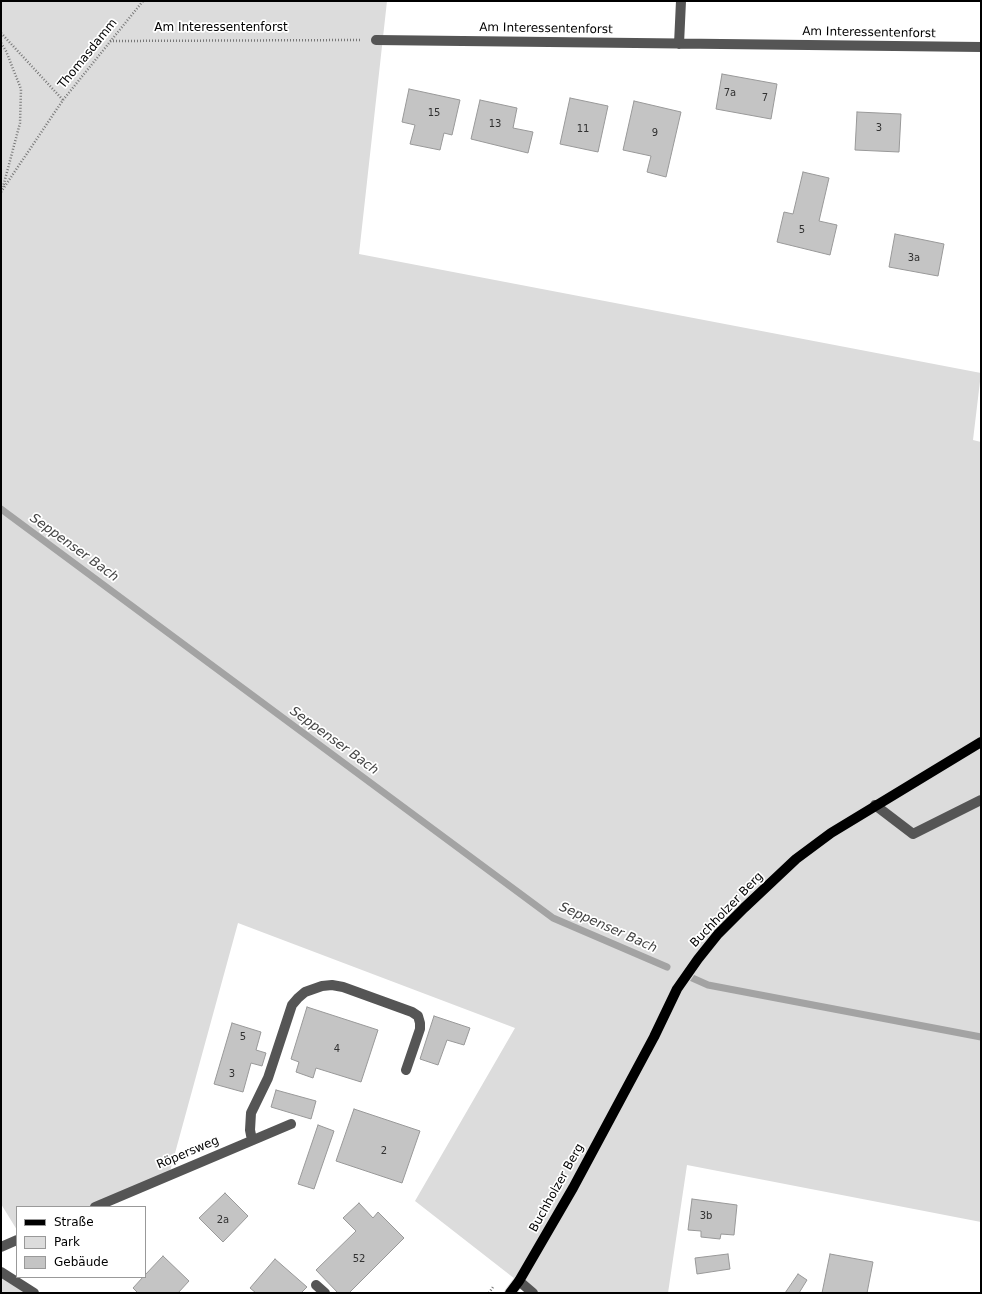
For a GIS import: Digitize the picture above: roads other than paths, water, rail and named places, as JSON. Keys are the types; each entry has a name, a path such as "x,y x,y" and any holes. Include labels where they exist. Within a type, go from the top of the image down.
{"main road":[{"name":"Buchholzer Berg","path":"510,1293 577,1181 654,1037 677,989 718,934 796,859 831,833 981,742"}],"street":[{"path":"679,44 681,1"},
{"name":"Am Interessentenforst","path":"376,40 981,47"},
{"path":"875,805 913,834 981,800"},
{"path":"252,1140 250,1130 251,1113 268,1078 292,1005 305,992 322,986 332,985 342,987 412,1012 418,1016 420,1028 406,1070"},
{"name":"Röpersweg","path":"97,1206 291,1124"},
{"path":"1,1247 16,1240"},
{"path":"1,1272 34,1293"},
{"path":"518,1281 533,1293"},
{"path":"316,1285 325,1293"}],"waterway":[{"name":"Seppenser Bach","path":"1,509 553,918 667,967"},
{"name":"Seppenser Bach","path":"690,977 708,985 981,1037"}]}
